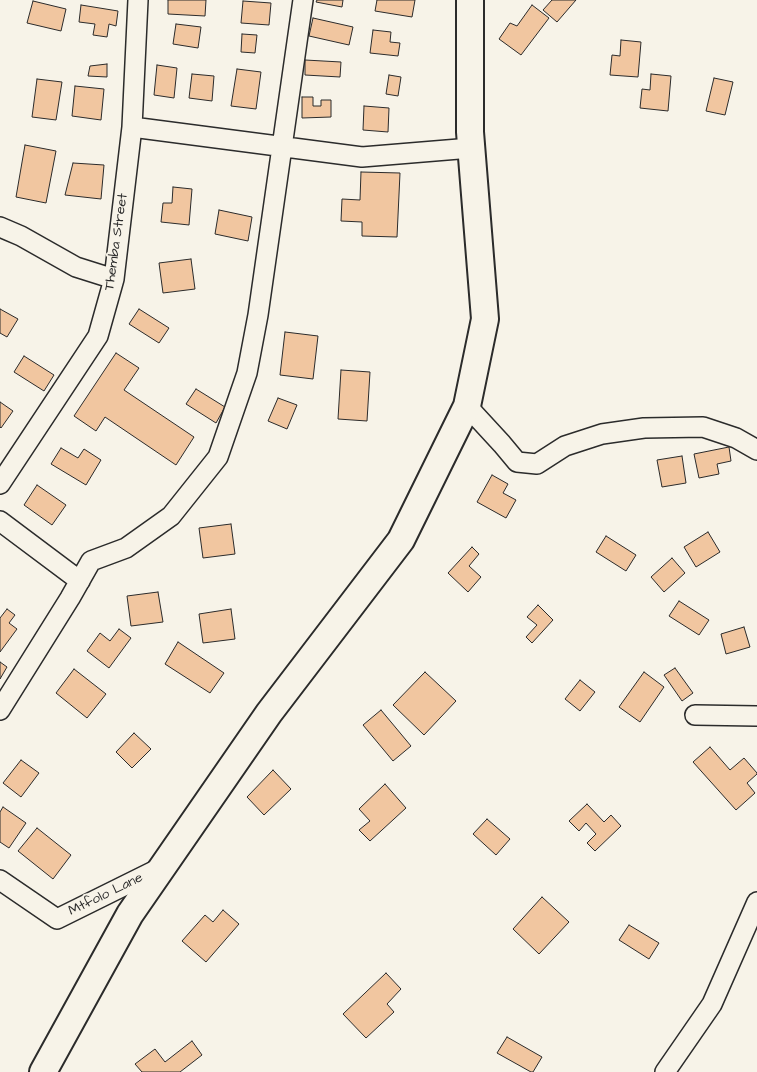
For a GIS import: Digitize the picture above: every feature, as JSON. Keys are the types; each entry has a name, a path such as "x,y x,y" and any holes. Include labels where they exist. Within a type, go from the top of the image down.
{"street":[{"name":"Themba Street","path":"0,484 98,336 114,279 132,127 138,0"},
{"path":"0,710 91,561 126,548 171,516 218,457 246,373 258,315 303,0"},
{"path":"43,1072 130,914 269,713 401,540 467,406 485,319 470,132 470,0"},
{"path":"132,127 362,157 471,148"},
{"path":"0,227 21,236 76,267 114,279"},
{"path":"467,406 517,462 536,464 565,446 602,434 644,428 703,427 736,438 757,450"},
{"path":"0,521 80,581"},
{"path":"695,715 757,716"},
{"name":"Mtfolo Lane","path":"0,880 58,919 163,867"},
{"path":"665,1072 712,1004 757,902"}],"building":[{"path":"168,0 206,0 205,16 168,14"},
{"path":"317,0 343,0 342,7 316,2"},
{"path":"377,0 415,0 412,17 375,11"},
{"path":"552,0 576,0 557,22 543,10"},
{"path":"33,1 66,9 61,31 27,23"},
{"path":"243,1 271,3 269,25 241,23"},
{"path":"81,5 118,11 116,26 109,24 107,37 93,35 95,24 79,22"},
{"path":"532,5 549,18 521,55 499,39 510,23 517,26"},
{"path":"313,18 353,27 349,45 309,36"},
{"path":"176,24 201,27 198,48 173,44"},
{"path":"373,30 391,32 390,42 400,43 398,56 370,53"},
{"path":"242,34 257,35 255,53 241,52"},
{"path":"621,40 641,42 638,77 610,75 612,55 620,56"},
{"path":"305,60 341,62 340,77 305,75"},
{"path":"107,64 107,77 88,76 90,66"},
{"path":"157,65 177,68 174,98 154,95"},
{"path":"237,69 261,72 256,109 231,106"},
{"path":"192,74 214,76 212,101 189,98"},
{"path":"651,74 671,76 668,111 640,108 642,89 650,90"},
{"path":"389,75 401,77 398,96 386,94"},
{"path":"714,78 733,82 725,115 706,111"},
{"path":"37,79 62,82 56,120 32,117"},
{"path":"75,86 104,89 101,120 72,116"},
{"path":"302,97 313,97 313,106 321,106 321,100 331,100 331,117 302,118"},
{"path":"364,106 389,108 388,132 363,130"},
{"path":"25,145 56,151 46,203 16,197"},
{"path":"73,163 104,165 101,199 65,195"},
{"path":"361,172 400,173 397,237 362,236 362,222 341,221 342,199 360,200"},
{"path":"173,187 192,189 189,225 161,222 163,203 172,203"},
{"path":"219,210 252,217 248,241 215,234"},
{"path":"191,259 195,289 163,293 159,263"},
{"path":"0,309 18,319 7,337 0,333"},
{"path":"139,309 169,328 159,343 129,324"},
{"path":"285,332 318,336 313,379 280,375"},
{"path":"116,353 139,368 124,390 194,437 176,465 105,417 96,431 74,416"},
{"path":"24,356 54,375 44,391 14,372"},
{"path":"341,370 370,372 367,421 338,419"},
{"path":"196,389 225,407 216,423 186,404"},
{"path":"278,398 297,405 287,429 268,421"},
{"path":"0,402 13,411 1,428 0,427"},
{"path":"729,447 731,461 717,464 719,474 699,478 694,454"},
{"path":"61,448 78,458 84,449 101,460 86,485 51,464"},
{"path":"682,456 686,483 662,487 657,460"},
{"path":"492,475 508,484 503,493 516,500 506,518 477,502"},
{"path":"37,485 66,505 52,525 24,505"},
{"path":"231,524 235,554 203,558 199,528"},
{"path":"708,532 720,552 696,567 684,547"},
{"path":"606,536 636,555 626,571 596,552"},
{"path":"472,547 479,554 469,566 481,577 468,592 448,573"},
{"path":"672,558 685,573 664,592 651,577"},
{"path":"158,592 163,622 131,626 127,596"},
{"path":"679,601 709,620 699,635 669,616"},
{"path":"538,605 553,620 532,643 526,637 537,625 527,617"},
{"path":"7,609 15,615 9,623 17,629 0,652 0,618"},
{"path":"231,609 235,639 203,643 199,614"},
{"path":"744,627 750,647 726,654 721,634"},
{"path":"119,629 131,638 109,668 87,651 100,633 110,641"},
{"path":"178,642 224,673 210,693 165,664"},
{"path":"0,662 7,667 0,679"},
{"path":"675,668 693,693 682,701 664,675"},
{"path":"74,669 106,694 87,718 56,693"},
{"path":"425,672 456,701 424,735 393,705"},
{"path":"644,672 664,687 640,722 619,707"},
{"path":"580,680 595,692 580,711 565,699"},
{"path":"381,710 411,746 393,761 363,725"},
{"path":"134,733 151,749 132,768 116,752"},
{"path":"710,747 730,770 744,758 757,773 747,783 755,793 736,810 693,762"},
{"path":"21,760 39,773 21,797 3,783"},
{"path":"273,770 291,789 264,815 247,797"},
{"path":"385,784 406,808 370,841 359,830 370,821 359,809"},
{"path":"587,804 604,822 611,815 621,826 595,851 587,843 596,834 586,823 579,831 569,821"},
{"path":"3,807 26,823 9,848 0,842 0,812"},
{"path":"487,819 510,839 496,855 473,834"},
{"path":"37,828 71,855 53,879 18,851"},
{"path":"542,897 569,922 539,954 513,929"},
{"path":"223,910 239,924 206,962 182,941 205,915 213,922"},
{"path":"629,925 659,943 649,959 619,940"},
{"path":"386,973 401,989 387,1004 394,1012 366,1038 343,1014"},
{"path":"507,1037 542,1057 533,1072 497,1053"},
{"path":"192,1041 202,1055 180,1072 142,1072 135,1064 155,1049 165,1062"}]}
